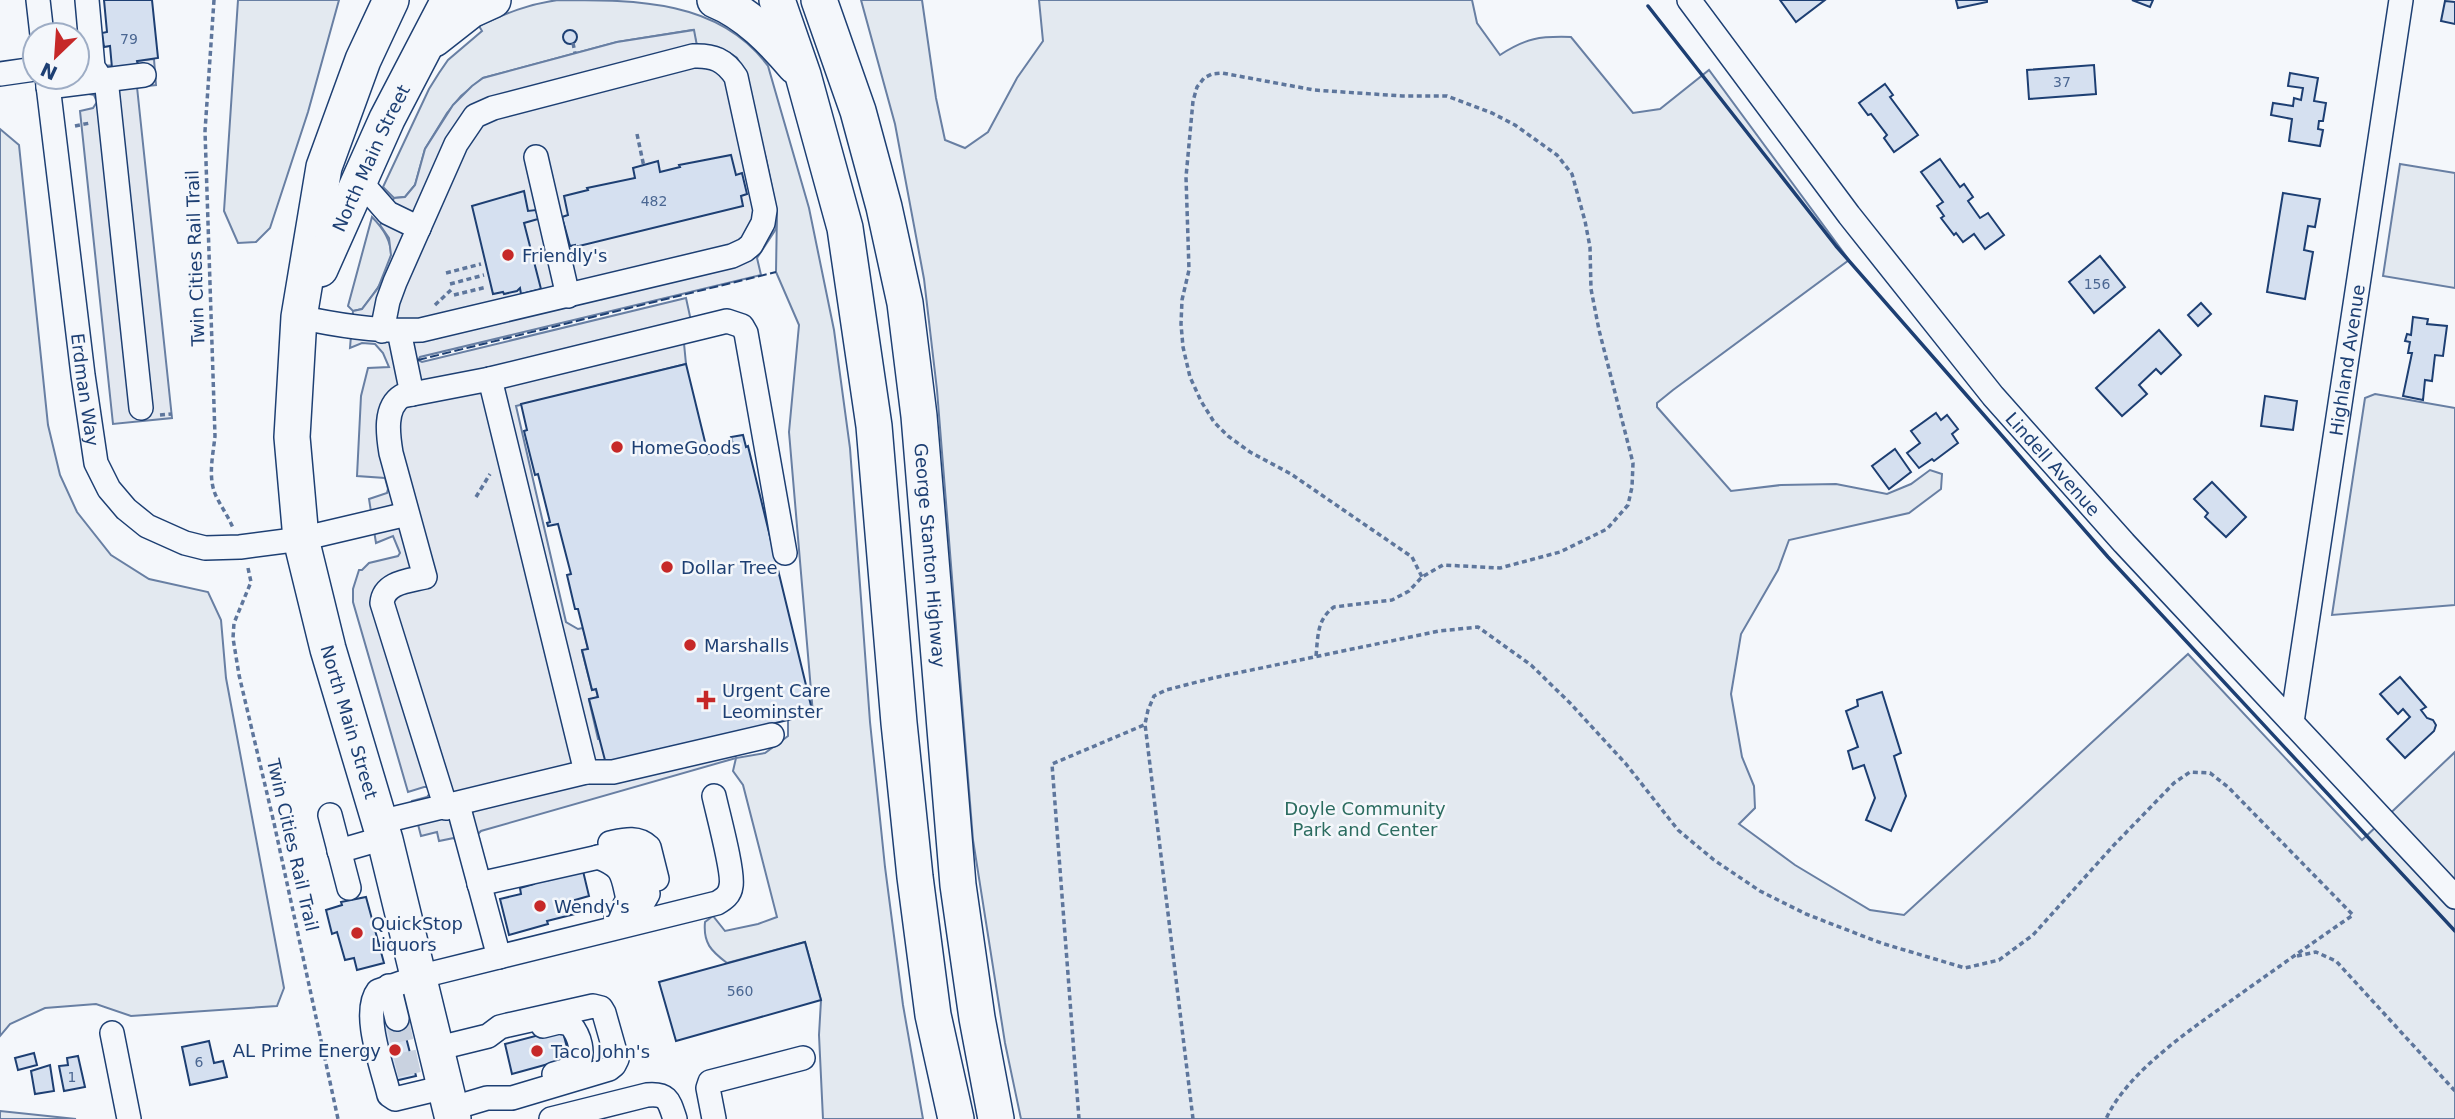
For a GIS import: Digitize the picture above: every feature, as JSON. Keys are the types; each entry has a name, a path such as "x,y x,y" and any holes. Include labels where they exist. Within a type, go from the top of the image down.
{"highway":[{"name":"North Main Street","path":"299,317 387,119 449,0"},
{"path":"422,52 461,16 493,0"},
{"path":"715,0 755,25 803,75"},
{"path":"776,0 803,75 845,228 873,412 915,877 933,1015 956,1119"},
{"name":"George Stanton Highway","path":"819,0 858,111 884,207 905,303 919,416 958,885 977,1017 996,1119"},
{"path":"845,0 858,111"},
{"name":"North Main Street","path":"388,3 363,60 324,167 299,317 292,438 301,539 328,649 382,830 403,981 435,1049 435,1097"}],"street":[{"path":"38,0 40,21"},
{"path":"87,0 93,67 95,74 103,80 107,88 141,408"},
{"name":"Lindell Avenue","path":"1689,0 1849,215 1993,396 2107,525 2455,897"},
{"name":"Highland Avenue","path":"2292,722 2401,0"},
{"path":"299,317 342,326 390,331 421,330 732,256 745,250 755,239 763,223 764,203 736,77 721,60 693,56 483,112 468,125 456,144 388,301 390,331 412,394"},
{"path":"0,74 21,76"},
{"path":"91,80 145,75"},
{"name":"Erdman Way","path":"45,91 96,463 109,489 126,509 147,526 195,546 227,548 301,539 407,513"},
{"path":"536,157 568,296"},
{"path":"359,180 388,213 419,228"},
{"path":"499,957 479,884 382,603 383,596 392,586 425,577 391,453 390,412 394,402 402,396 491,379 727,321 742,326 746,332 785,553"},
{"path":"491,379 586,772"},
{"path":"339,851 382,830 452,806 586,772 613,772 772,736"},
{"path":"488,1036 500,1027 593,1006 604,1013 617,1059 609,1069 512,1098 394,1099 389,1095 370,1009 378,991 403,981 717,903 729,894 732,878 714,796"},
{"path":"330,816 349,888"},
{"path":"479,884 511,867 628,839 634,840 649,847 666,916"},
{"path":"479,884 621,852 637,858 648,894 646,900 634,911 578,928 567,933 557,943"},
{"path":"397,1019 403,981"},
{"path":"435,1049 488,1036 512,1035 559,1022 573,1028 582,1052 577,1067 508,1086 500,1090 494,1098"},
{"path":"112,1033 129,1119"},
{"path":"714,1119 708,1088 710,1082 803,1058"},
{"path":"551,1119 627,1110 659,1094 669,1101 676,1119"}],"path":[{"name":"Twin Cities Rail Trail","path":"214,0 205,131 215,436 211,474 217,498 226,510"},
{"path":"573,43 575,53"},
{"path":"1316,656 1319,627 1328,611 1342,605 1392,600 1409,591 1422,577 1443,565 1500,568 1560,552 1607,529 1628,505 1633,463 1602,344 1591,289 1590,247 1585,220 1572,174 1557,155 1515,125 1447,96 1314,90 1222,73 1212,74 1197,87 1193,101 1186,177 1189,270 1182,300 1181,324 1190,377 1200,401 1214,422 1228,436 1250,452 1291,474 1412,556 1422,577"},
{"path":"75,126 82,125"},
{"path":"637,134 644,167"},
{"path":"446,274 481,264"},
{"path":"450,284 484,275"},
{"path":"454,295 487,287"},
{"name":"Twin Cities Rail Trail","path":"252,579 234,623 233,638 338,1119"},
{"path":"1193,1119 1144,724 1154,696 1167,690 1316,656 1439,631 1478,627 1531,666 1570,703 1626,764 1678,830 1714,860 1760,891 1806,914 1881,943 1965,968 1999,960 2033,935 2174,783 2190,772 2210,773 2228,787 2353,915 2182,1036 2121,1095 2106,1119"},
{"path":"1079,1119 1052,764 1144,724"},
{"path":"2292,957 2316,952 2336,961 2455,1091"}],"green space":[{"path":"238,0 339,0 308,112 270,228 256,242 238,243 224,211"},
{"path":"558,0 647,3 701,16 726,28 748,44 768,66 809,208 834,330 850,448 870,722 885,867 903,1005 923,1119 823,1119 819,1035 821,1000 805,942 727,963 712,950 705,936 705,922 713,916 725,931 777,917 743,785 733,771 736,758 765,753 788,736 788,720 813,714 789,432 799,325 776,272 777,211 737,58 718,48 697,46 693,30 617,42 483,78 461,96 447,113 425,149 415,185 405,197 394,198 383,187 429,89 448,60 482,31 479,26 518,10"},
{"name":"Doyle Community Park and Center","path":"861,0 922,0 945,140 965,148 988,132 1017,78 1043,41 1039,0 1472,0 1477,23 1500,55 1534,39 1571,37 1633,113 1660,109 1709,70 1849,260 1673,390 1657,403 1657,407 1731,491 1781,485 1836,484 1887,494 1911,484 1930,470 1942,474 1941,489 1909,513 1789,540 1778,570 1741,634 1731,694 1742,757 1754,786 1755,808 1739,824 1795,865 1870,910 1904,915 2188,654 2362,840 2455,752 2455,1119 1021,1119 1005,1043 973,840 937,390 924,279 895,124"},
{"path":"0,129 19,145 48,425 60,475 77,512 111,555 149,579 208,592 221,620 226,678 284,988 277,1006 131,1016 96,1004 45,1008 10,1024 0,1036"},
{"path":"2400,164 2455,173 2455,288 2383,276"},
{"path":"372,217 389,241 390,263 386,274 362,309 353,311 348,306"},
{"path":"2375,394 2455,408 2455,605 2332,615 2365,398"},
{"path":"0,1111 76,1119 0,1119"}],"shaded area":[{"path":"694,30 697,46 722,49 737,58 741,65 777,212 776,229 757,258 761,275 420,357 418,360 422,362 686,298 693,330 683,333 686,364 516,406 566,622 578,629 583,628 588,649 582,651 592,690 596,689 598,697 589,700 598,739 729,734 736,758 481,831 477,835 479,838 468,842 457,844 454,838 439,841 437,832 421,836 412,801 427,797 430,793 428,787 408,792 353,602 353,589 359,570 369,563 398,556 400,553 393,536 376,543 369,499 387,493 385,478 357,476 361,396 368,368 389,367 383,353 375,344 362,343 350,348 353,311 362,309 378,288 391,255 389,238 380,225 394,198 405,197 415,185 425,149 453,105 483,78 617,42"},
{"path":"154,59 156,85 137,87 172,418 113,424 80,111 93,108 97,102 94,95 83,91 91,91 91,66 138,65 137,61"}],"building":[{"path":"104,0 152,0 158,58 137,61 138,65 112,68 110,46 104,47 102,33 107,32"},
{"path":"1780,0 1825,0 1796,22"},
{"path":"1956,0 1987,0 1987,2 1958,8"},
{"path":"2132,0 2153,0 2150,7"},
{"path":"2445,1 2455,2 2455,24 2441,21"},
{"path":"570,30 575,32 575,42 570,44 565,42 563,37 565,32"},
{"path":"2094,65 2096,94 2029,99 2027,70"},
{"path":"2290,73 2318,78 2314,101 2326,103 2323,121 2319,121 2318,129 2323,130 2320,146 2289,141 2292,119 2271,115 2273,103 2293,106 2294,98 2301,100 2303,88 2288,86"},
{"path":"1885,84 1893,95 1890,97 1918,135 1894,152 1884,138 1887,135 1859,103"},
{"path":"731,155 736,175 742,173 747,194 741,196 743,206 575,247 570,246 562,217 568,215 564,196 588,190 587,188 635,178 633,168 658,161 660,172 680,167 679,165"},
{"path":"1940,159 1960,187 1964,184 1973,197 1968,201 1980,218 1988,213 2004,235 1985,249 1974,234 1963,242 1941,218 1944,216 1937,206 1943,202 1921,172"},
{"name":"Friendly's","path":"524,191 528,211 536,210 538,219 524,223 541,289 521,294 520,288 504,294 493,294 472,206"},
{"path":"2283,193 2320,199 2315,227 2308,226 2304,250 2313,252 2305,299 2267,292"},
{"path":"2100,256 2125,287 2094,313 2069,282"},
{"path":"2201,303 2211,314 2198,326 2188,315"},
{"path":"2413,317 2428,319 2427,324 2447,326 2443,356 2435,355 2432,381 2425,380 2423,400 2403,396 2412,353 2408,353 2410,342 2405,341 2407,334 2411,335"},
{"path":"2159,330 2181,355 2161,374 2156,369 2139,385 2147,394 2122,416 2096,388"},
{"path":"686,364 708,454 734,448 731,437 743,435 746,447 748,446 813,714 606,764 589,699 598,697 596,689 592,690 582,650 588,649 567,575 571,574 558,524 548,526 547,523 550,522 524,431 527,430 521,404"},
{"path":"2265,396 2297,401 2293,430 2261,426"},
{"path":"1936,413 1941,420 1947,415 1958,429 1952,434 1958,443 1934,461 1932,459 1919,468 1907,453 1920,443 1911,431"},
{"path":"1895,449 1911,472 1889,489 1872,466"},
{"path":"2212,482 2246,517 2226,537 2205,517 2208,513 2194,499"},
{"path":"2400,677 2426,707 2421,710 2427,718 2433,720 2436,725 2434,731 2405,758 2387,739 2410,717 2403,709 2398,714 2380,694"},
{"path":"1882,692 1901,753 1894,756 1906,796 1891,831 1866,820 1875,798 1864,765 1853,769 1848,751 1858,747 1846,711 1858,706 1857,700"},
{"name":"Wendy's","path":"583,871 589,896 575,900 579,913 509,935 500,899 521,894 520,888 534,884 533,878 548,875 549,880"},
{"name":"QuickStop Liquors","path":"366,897 384,963 357,970 354,958 345,960 337,932 332,934 326,910 342,905 341,902"},
{"path":"805,942 821,1000 676,1041 659,982"},
{"name":"AL Prime Energy","path":"401,1018 416,1076 390,1082 375,1025"},
{"name":"Taco John's","path":"562,1029 570,1058 512,1074 505,1044"},
{"path":"209,1041 214,1063 223,1061 227,1077 190,1085 182,1047"},
{"path":"34,1053 37,1065 18,1070 15,1058"},
{"path":"78,1056 85,1087 64,1091 59,1066 68,1065 67,1058"},
{"path":"50,1065 54,1091 35,1094 31,1071"}],"tunnel":[{"path":"397,1019 410,1077"}],"fence":[{"path":"418,360 776,272"}],"wall":[{"path":"1648,6 1836,246 2108,557 2455,931"}],"place":[{"name":"Friendly's","path":"508,255"},
{"name":"HomeGoods","path":"617,447"},
{"name":"Dollar Tree","path":"667,567"},
{"name":"Marshalls","path":"690,645"},
{"name":"Urgent Care Leominster","path":"706,700"},
{"name":"Wendy's","path":"540,906"},
{"name":"QuickStop Liquors","path":"357,933"},
{"name":"AL Prime Energy","path":"395,1050"},
{"name":"Taco John's","path":"537,1051"}]}
